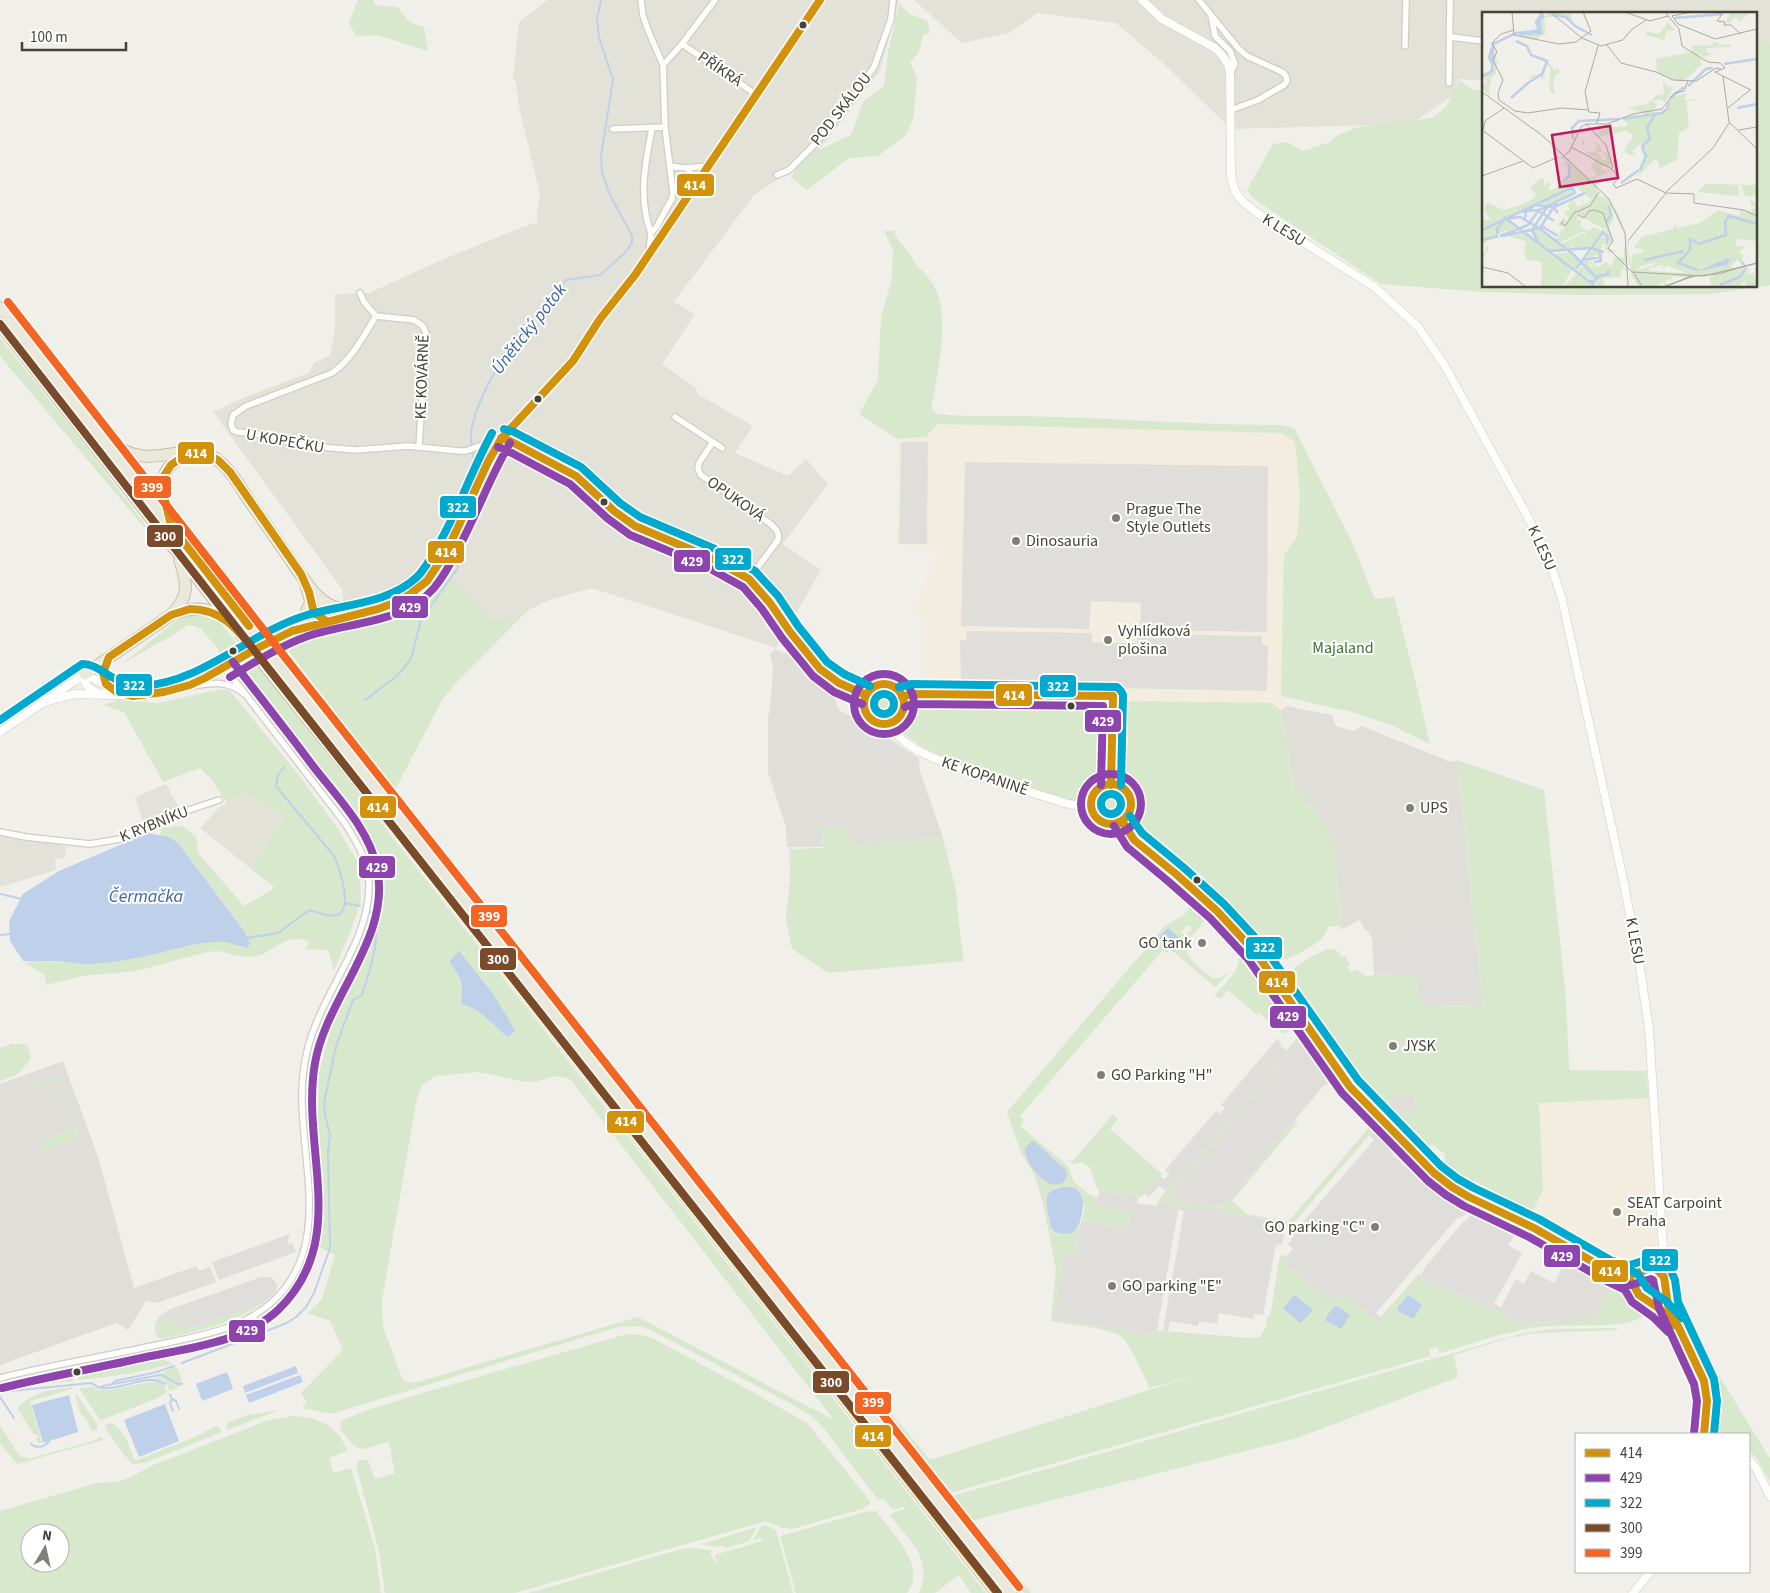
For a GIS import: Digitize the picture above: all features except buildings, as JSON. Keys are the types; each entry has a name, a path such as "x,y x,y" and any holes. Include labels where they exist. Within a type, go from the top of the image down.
{"highway":[{"path":"0,308 170,526 241,629"},
{"path":"0,324 177,552 272,665 1011,1593"},
{"path":"102,438 130,453 142,456 153,457 184,451 202,453 218,460 230,472 301,574 316,600 327,610 324,620"},
{"path":"170,526 162,493 164,476 171,465 179,459 188,454 202,453"},
{"path":"85,674 171,615 182,603 186,589 184,573 177,552"},
{"path":"316,600 341,609 366,612"},
{"path":"292,631 316,600"},
{"path":"171,615 190,609 204,609 241,629"},
{"path":"272,665 404,839 910,1485 997,1593"}],"street":[{"path":"641,0 643,16 664,65 665,127 673,192 672,199 651,233"},
{"path":"664,65 715,0"},
{"path":"185,687 226,668 258,648 292,631 324,620 383,608 405,598 423,584 434,572 459,528 489,458 501,438 574,359 603,314 635,275 820,0"},
{"name":"POD SKÁLOU","path":"777,175 789,170 812,146 850,100 874,66 891,19 893,0"},
{"name":"K LESU","path":"1142,0 1162,19 1215,48 1228,64 1230,74 1232,175 1236,194 1242,202 1259,214 1376,288 1419,328 1445,366 1536,532 1548,560 1562,600 1577,666 1622,870 1639,962 1650,1036 1665,1285 1668,1305 1678,1328"},
{"path":"1199,0 1238,48 1247,56 1282,72 1286,76 1287,81 1279,88 1258,100 1231,110"},
{"path":"1404,46 1406,0"},
{"path":"1449,83 1450,0"},
{"path":"1210,15 1215,36 1230,51 1235,64 1230,74"},
{"path":"1451,37 1482,41"},
{"name":"PŘÍKRÁ","path":"682,44 757,95"},
{"path":"613,129 665,127"},
{"path":"649,253 651,233 646,216 643,175 652,128"},
{"path":"670,166 689,168 708,166"},
{"path":"689,168 690,191"},
{"path":"360,293 364,302 376,316"},
{"name":"U KOPEČKU","path":"376,316 350,358 342,366 332,373 246,406 233,415 231,427 237,432 258,434 308,446 341,450 419,447 466,451 501,438"},
{"name":"KE KOVÁRNĚ","path":"376,316 414,320 423,326 426,333 419,447"},
{"path":"675,417 722,448"},
{"path":"501,438 576,476 614,511 635,526 711,558 749,579 770,603 820,670 839,683 866,695"},
{"name":"OPUKOVÁ","path":"713,442 699,463 698,469 701,475 777,530 778,540 749,579"},
{"path":"109,657 104,665 102,676 104,684 109,688"},
{"path":"0,1378 191,1338 233,1325 253,1316 273,1302 290,1281 301,1262 309,1221 302,1090 307,1054 316,1022 355,943 365,916 369,890 368,874 357,842 344,822 226,668"},
{"path":"85,674 122,694 134,696"},
{"path":"85,674 87,686 100,694"},
{"path":"0,732 85,674"},
{"path":"40,704 68,695 134,696 163,693 208,683 222,683 233,686 248,697"},
{"path":"881,684 898,690 902,697 904,708 898,719 891,723 879,724 869,718 864,707 866,695 874,687 881,684"},
{"name":"KE KOPANINĚ","path":"891,723 903,741 939,760 986,779 1064,803 1092,805"},
{"path":"1111,785 1122,788 1129,796 1131,802 1129,813 1122,821 1115,824 1104,823 1096,817 1092,805 1094,794 1100,788 1111,785"},
{"name":"K RYBNÍKU","path":"0,832 26,837 90,844 120,839 153,822 219,800"},
{"path":"1122,821 1134,840 1217,911 1256,954 1273,976 1328,1059 1350,1087 1432,1171 1452,1187 1534,1228 1599,1266 1632,1282 1642,1298 1660,1309 1678,1328 1699,1368 1706,1386 1707,1408 1704,1433"},
{"path":"1614,1273 1631,1275 1639,1273 1658,1263 1663,1254"},
{"path":"1642,1298 1651,1300 1660,1296 1665,1285 1662,1273 1650,1268"},
{"path":"1635,1287 1635,1280 1639,1273"},
{"path":"1750,1461 1756,1468 1770,1496"},
{"path":"1634,1593 1649,1573"}],"shaded area":[{"path":"548,0 899,0 880,71 815,155 754,195 674,302 695,314 662,364 695,387 699,395 753,426 735,453 788,476 806,459 828,484 783,544 821,570 776,648 592,588 552,599 528,610 444,695 353,681 342,589 213,412 245,397 309,373 314,363 330,355 335,328 335,294 369,293 437,262 538,222 537,209 540,194 519,107 516,83 513,78 519,22"},
{"path":"914,0 1770,0 1770,47 1758,46 1758,12 1482,12 1482,81 1458,79 1453,95 1411,124 1231,129 1164,64 1116,23 1037,13 1009,33 962,43"},
{"path":"936,424 1282,433 1295,442 1300,494 1299,537 1286,692 1281,711 1186,864 1181,861 1178,864 1138,831 1137,827 1142,802 1118,771 1107,771 927,699 927,689 923,680 925,624 915,606 941,550 896,544 898,439 926,437"},
{"path":"901,442 928,442 927,544 899,544"},
{"name":"Prague The Style Outlets","path":"965,462 1268,466 1267,632 1140,630 1141,603 1091,601 1089,629 961,626"},
{"path":"967,631 1092,633 1092,642 1114,643 1137,643 1137,634 1262,636 1262,645 1268,646 1267,689 1265,691 961,685 960,640 966,640"},
{"path":"774,649 790,655 805,666 833,693 839,710 860,720 919,758 920,771 943,838 850,844 823,828 822,847 787,847 786,827 768,772 768,719 773,666 770,655"},
{"path":"1286,706 1332,715 1336,726 1353,731 1362,726 1451,762 1457,760 1483,1005 1420,1006 1388,974 1374,975 1372,939 1360,920 1342,929 1333,837 1300,791 1295,795 1281,711"},
{"path":"857,723 860,725 865,723 912,754 911,760 895,760 895,766 889,766 889,760 876,759 843,741 840,736"},
{"path":"166,784 180,809 143,822 135,797"},
{"path":"244,793 284,818 250,868 200,828 220,807"},
{"path":"0,835 83,850 66,847 65,858 55,859 56,870 0,887"},
{"path":"1473,928 1481,998 1424,1003 1419,964 1417,964 1417,969 1377,973 1374,938"},
{"path":"1301,1038 1329,1079 1224,1205 1216,1207 1172,1198 1172,1193"},
{"path":"1277,1039 1281,1043 1280,1045 1288,1052 1168,1192 1159,1186 1149,1197 1145,1193 1160,1176 1164,1179 1169,1174 1165,1170 1216,1111 1220,1114 1225,1108 1221,1105"},
{"path":"63,1061 99,1160 134,1288 197,1266 199,1271 210,1267 216,1282 157,1303 146,1301 128,1330 116,1323 0,1365 0,1084"},
{"path":"1414,1095 1416,1112 1391,1114 1391,1097"},
{"path":"1649,1098 1658,1248 1641,1257 1600,1260 1529,1218 1543,1190 1538,1103"},
{"name":"GO parking \"C\"","path":"1373,1132 1394,1151 1392,1155 1432,1189 1435,1187 1443,1191 1467,1213 1457,1218 1376,1313 1381,1318 1378,1322 1343,1293 1331,1302 1283,1261 1293,1249 1288,1244 1303,1222 1374,1140 1369,1136"},
{"path":"1099,1191 1138,1197 1137,1203 1157,1206 1158,1201 1281,1222 1280,1227 1284,1228 1282,1245 1276,1244 1263,1315 1254,1314 1253,1319 1219,1313 1217,1324 1199,1321 1198,1326 1170,1321 1168,1331 1163,1330 1184,1211 1178,1210 1157,1330 1153,1330 1152,1335 1054,1318 1065,1252 1075,1254 1081,1221 1127,1229 1130,1213 1105,1208 1105,1203 1097,1202"},
{"path":"1470,1214 1521,1233 1520,1238 1514,1236 1508,1245 1522,1253 1494,1304 1501,1307 1516,1279 1524,1284 1531,1271 1554,1283 1564,1265 1551,1257 1554,1253 1606,1282 1604,1287 1609,1290 1592,1322 1586,1318 1582,1322 1570,1316 1566,1323 1561,1323 1557,1320 1523,1325 1485,1304 1428,1282 1421,1276 1426,1266 1463,1222 1468,1219"},
{"path":"290,1234 287,1244 292,1243 296,1252 219,1280 212,1262"},
{"path":"261,1277 271,1277 277,1284 276,1292 263,1303 189,1329 160,1316 168,1310"}],"green space":[{"path":"358,0 374,0 374,5 397,7 411,23 424,27 428,51 377,35 356,36 349,23"},
{"path":"899,3 909,14 927,20 930,33 923,35 919,51 910,63 917,77 914,116 906,135 878,156 849,158 807,190 791,177 803,157 851,135 863,102 884,86 888,52"},
{"path":"1758,41 1770,43 1770,285 1758,287"},
{"path":"1459,80 1473,90 1482,90 1482,288 1750,288 1711,294 1582,295 1484,292 1381,284 1254,199 1247,190 1273,144 1287,142 1303,151 1330,142 1336,136 1358,127 1432,118 1446,107"},
{"name":"Majaland","path":"884,231 894,231 898,240 917,266 928,277 936,290 940,304 942,338 932,404 932,408 936,413 961,416 1280,425 1294,428 1350,538 1375,599 1394,597 1430,744 1391,725 1352,712 1285,697 1281,694 1284,555 1297,536 1300,494 1295,442 1282,433 937,424 926,437 898,439 859,414 878,380 881,317 892,279 893,249"},
{"path":"0,338 78,436 150,534 0,356"},
{"path":"461,535 453,584 461,589 491,620 521,617 455,684 442,700 395,790 281,641 372,618 406,602 435,577"},
{"path":"198,613 218,620 241,649 209,663 219,655 219,650 201,629 188,625 123,663 185,614"},
{"path":"254,661 986,1593 971,1593 959,1575 935,1593 919,1593 924,1570 922,1560 912,1542 890,1516 894,1512 906,1509 903,1506 898,1509 892,1509 884,1499 878,1500 822,1426 810,1415 795,1406 647,1328 633,1326 618,1327 334,1413 302,1408 307,1403 301,1393 343,1350 330,1321 308,1313 322,1299 335,1255 318,1246 320,1226 317,1135 319,1073 334,1016 367,949 381,907 383,880 380,856 360,820 245,676 248,667","holes":["461,977 481,977 515,1030 507,1037 480,1013 461,1004 463,984","476,1072 527,1082 557,1076 570,1079 834,1420 638,1317 414,1383 405,1381 402,1378 383,1327 382,1300 417,1098 422,1085 436,1076"]},
{"path":"222,689 230,691 298,774 336,826 359,864 361,901 334,970 328,950 306,949 309,943 306,940 292,939 260,955 250,957 218,951 207,952 136,971 82,976 46,985 45,975 24,963 66,961 209,942 231,942 240,947 250,944 245,932 178,843 169,837 160,835 161,828 183,826 196,837 198,853 244,906 275,888 250,868 284,818 244,793 227,803 211,779 200,768 163,782 124,712 103,705 118,700 158,703"},
{"path":"883,689 889,690 897,698 897,710 889,718 883,719 877,718 869,710 868,704 869,698 877,690"},
{"path":"918,698 1103,702 1109,709 1106,777 1085,798 1071,800 966,768 919,745 904,734 900,727 901,721 910,703"},
{"path":"1127,701 1272,703 1281,711 1295,794 1300,790 1333,837 1342,929 1338,926 1328,927 1322,938 1311,947 1286,960 1283,958 1274,959 1219,898 1185,869 1186,864 1181,861 1178,864 1138,831 1132,823 1136,805 1135,796 1117,771 1118,708"},
{"path":"1457,760 1544,790 1566,999 1569,1070 1646,1071 1649,1098 1539,1103 1543,1190 1531,1214 1490,1193 1490,1189 1476,1182 1474,1185 1447,1165 1444,1158 1446,1155 1433,1145 1428,1147 1423,1145 1368,1092 1335,1051 1291,983 1292,973 1297,966 1317,954 1333,949 1342,957 1345,956 1350,964 1347,967 1352,972 1357,969 1366,977 1371,975 1416,975 1421,1006 1483,1005"},
{"path":"1111,788 1122,793 1127,804 1122,815 1111,820 1100,815 1095,804 1100,793"},
{"path":"847,827 850,844 943,838 956,890 964,961 828,973 792,949 786,919 790,879 789,849 823,848 822,828"},
{"path":"1191,893 1206,911 1205,920 1190,938 1186,935 1192,928 1187,925 1181,932 1189,939 1187,951 1189,957 1198,967 1213,978 1221,978 1225,974 1227,975 1215,987 1170,949 1167,953 1163,950 1020,1116 1024,1120 1020,1126 1068,1166 1074,1182 1089,1194 1098,1198 1097,1202 1105,1203 1105,1208 1130,1213 1127,1229 1082,1221 1085,1205 1083,1205 1075,1254 1065,1252 1152,1335 1153,1330 1249,1338 1260,1337 1266,1327 1268,1316 1270,1316 1280,1256 1282,1254 1286,1258 1283,1260 1341,1291 1377,1321 1419,1274 1428,1282 1485,1304 1523,1325 1557,1320 1561,1323 1570,1316 1586,1318 1609,1290 1603,1287 1606,1282 1551,1252 1553,1249 1540,1241 1542,1239 1595,1270 1629,1284 1650,1306 1651,1310 1643,1317 1620,1324 1535,1327 1503,1334 1440,1353 1437,1347 1429,1350 1431,1356 947,1494 949,1497 1520,1334 1551,1329 1617,1328 1616,1330 1534,1333 1509,1338 1454,1355 1458,1377 1456,1378 1297,1438 971,1521 1000,1552 1031,1593 1024,1593 938,1486 828,1343 829,1341 846,1359 930,1460 1205,1372 1150,1388 1122,1337 1109,1331 1051,1321 1056,1270 1043,1203 1034,1174 1021,1153 1007,1112 1164,927 1183,916 1189,908 1187,898","holes":["1059,1187 1073,1188 1079,1191 1055,1231 1051,1225 1048,1209 1047,1201 1049,1194"]},
{"path":"1213,922 1223,927 1239,942 1271,986 1273,986 1296,1021 1287,1033 1283,1033 1259,1013 1257,1015 1228,990 1220,999 1215,995 1237,968 1239,956 1234,948 1212,929"},
{"path":"1304,1033 1336,1077 1362,1105 1358,1112 1332,1081 1324,1086 1329,1078 1301,1038 1172,1193 1172,1198 1222,1207 1295,1120 1298,1122 1232,1201 1247,1214 1288,1222 1371,1125 1367,1120 1368,1115 1382,1124 1394,1139 1398,1149 1393,1155 1394,1151 1372,1132 1291,1226 1284,1228 1280,1228 1281,1222 1158,1201 1288,1052 1286,1051 1299,1036 1297,1034"},
{"path":"12,1044 27,1044 31,1059 18,1074 0,1081 0,1048"},
{"path":"52,1076 60,1080 80,1137 38,1152 46,1140 74,1126 56,1079 31,1087 30,1083"},
{"path":"1113,1114 1118,1119 1110,1129 1162,1174 1143,1196 1099,1191 1088,1166 1080,1163 1073,1164 1068,1161 1069,1159 1072,1162"},
{"path":"1403,1155 1407,1156 1437,1184 1527,1232 1524,1235 1470,1214 1443,1191 1433,1190 1400,1161 1399,1159"},
{"path":"1650,1274 1657,1277 1660,1284 1657,1291 1650,1294 1643,1291 1640,1284 1643,1277"},
{"path":"263,1303 227,1322 202,1330 163,1339 158,1338 155,1333 155,1324 160,1316 189,1329"},
{"path":"627,1334 642,1335 656,1340 807,1423 870,1501 869,1504 862,1509 792,1529 782,1528 766,1521 515,1593 385,1593 379,1551 356,1466 359,1460 368,1460 375,1479 395,1473 392,1453 388,1442 365,1449 355,1447 340,1429 341,1421 367,1410"},
{"path":"143,1352 157,1355 172,1364 128,1374 78,1380 79,1369 102,1363 104,1368 123,1364 123,1361 143,1355"},
{"path":"173,1365 178,1369 183,1384 182,1385 182,1383 157,1375 174,1368"},
{"path":"1715,1369 1770,1459 1770,1481 1755,1456 1750,1453 1750,1433 1713,1433 1717,1401"},
{"path":"67,1371 74,1381 10,1386 0,1389 0,1386"},
{"path":"163,1377 175,1385 182,1385 170,1391 164,1380 154,1378"},
{"path":"156,1381 163,1383 167,1392 158,1398 102,1420 99,1419 79,1388 94,1387 98,1390 109,1390"},
{"path":"73,1387 73,1389 30,1401 42,1443 38,1443 36,1439 38,1437 36,1434 34,1435 17,1408 30,1398 43,1392"},
{"path":"77,1395 97,1424 98,1429 92,1431 80,1412 75,1396"},
{"path":"280,1410 227,1430 227,1423 247,1415"},
{"path":"292,1416 310,1418 326,1424 339,1435 347,1451 329,1458 333,1473 351,1468 375,1549 381,1593 0,1593 0,1511 97,1483 116,1482 129,1478 151,1466 266,1421"},
{"path":"109,1423 119,1428 129,1444 135,1461 218,1426 222,1432 144,1463 133,1464 105,1428 105,1425"},
{"path":"0,1425 19,1455 28,1459 93,1441 101,1437 103,1440 17,1464 0,1443"},
{"path":"876,1511 898,1539 911,1561 912,1583 907,1593 796,1593 780,1536 864,1512"},
{"path":"765,1525 776,1530 793,1593 528,1593 681,1549 695,1548 714,1551 710,1553 715,1562 717,1561 715,1555 762,1541 761,1538 753,1541 761,1526"},
{"path":"757,1527 749,1541 727,1548 701,1544"}],"water":[{"name":"Čermačka","path":"148,833 169,837 178,843 245,932 250,944 247,948 226,942 209,942 115,962 84,964 60,961 23,961 10,941 9,921 23,894 59,871"},
{"path":"1168,928 1184,941 1174,952 1159,938"},
{"path":"459,951 492,992 515,1030 507,1037 480,1013 461,1004 461,981 449,962"},
{"path":"1032,1141 1066,1170 1067,1176 1063,1183 1051,1184 1046,1182 1033,1169 1025,1153 1025,1148"},
{"path":"1069,1187 1077,1190 1083,1201 1083,1207 1075,1230 1072,1233 1066,1234 1055,1231 1051,1227 1047,1199 1053,1190"},
{"path":"1293,1296 1296,1296 1312,1309 1300,1323 1284,1309"},
{"path":"1407,1296 1410,1296 1422,1305 1414,1318 1398,1311 1398,1307"},
{"path":"1335,1306 1338,1306 1350,1315 1342,1328 1326,1321 1326,1317"},
{"path":"296,1366 298,1373 245,1393 243,1386"},
{"path":"227,1372 233,1389 202,1401 196,1384"},
{"path":"300,1375 303,1382 249,1403 246,1395"},
{"path":"69,1395 78,1432 43,1443 32,1405"},
{"path":"165,1404 179,1441 139,1457 124,1420"}],"waterway":[{"name":"Únětický potok","path":"453,523 472,482 474,463 471,432 485,390 496,370 509,350 566,280 600,275 625,253 632,243 632,236 609,193 602,172 601,156 613,80 599,38 597,19 601,0"},
{"name":"Únětický potok","path":"365,700 397,676 411,659 421,620 457,569 460,553"},
{"name":"Únětický potok","path":"247,938 278,933 309,910 330,916 340,914 344,907 344,888 334,856 276,786 278,775 284,767"},
{"path":"0,894 22,899"},
{"path":"345,903 360,906"},
{"path":"182,1363 287,1323 306,1307 314,1293 330,1248 328,1151 330,1135 324,1103 336,1046 353,1000 362,995 372,962 376,940 373,918 368,908"},
{"name":"Únětický potok","path":"0,935 10,934"},
{"path":"111,1385 115,1381 157,1372 174,1366"},
{"path":"101,1387 160,1375 182,1384"},
{"path":"0,1392 91,1383 99,1388 108,1388 152,1380 165,1384"},
{"path":"170,1395 176,1401 179,1409"},
{"path":"0,1397 14,1418"},
{"path":"172,1399 170,1403 173,1411"},
{"path":"31,1444 41,1447 49,1441"}],"transit line":[{"name":"414","path":"254,650 292,631 378,609 394,603 409,595 427,581 447,551 488,462 501,439 573,361 600,319 635,275 820,0"},
{"name":"399","path":"8,302 284,656 1019,1587"},
{"name":"300","path":"0,324 268,668 998,1593"},
{"name":"322","path":"504,429 514,432 581,467 620,503 640,517 715,549 755,571 778,596 798,626 827,662 844,674 870,686"},
{"name":"322","path":"0,720 82,664 95,667 123,683 141,686 163,683 204,667 283,624 318,612 378,598 405,586 420,574 444,535 492,433"},
{"name":"414","path":"501,438 576,476 614,511 635,526 711,558 749,579 770,603 790,632 820,669 839,683 866,695"},
{"name":"429","path":"230,677 298,640 324,631 391,615 407,609 421,600 434,588 450,564 510,443"},
{"name":"429","path":"498,447 570,484 607,518 630,535 707,567 743,587 813,676 834,692 862,704"},
{"name":"414","path":"249,626 171,526 162,487 164,476 171,465 184,456 196,453 206,454 218,460 230,472 301,574 309,592 314,613 325,620"},
{"name":"414","path":"190,609 211,612 227,621 254,650 205,678 190,685 164,692 133,696 117,692 106,684 103,673 109,657 171,615 190,609"},
{"name":"414","path":"254,650 997,1593"},
{"name":"429","path":"2,1388 198,1347 233,1337 249,1330 278,1310 300,1283 312,1254 318,1223 312,1095 315,1063 321,1039 367,943 375,918 379,894 377,868 367,840 351,814 233,662"},
{"name":"429","path":"878,674 890,674 901,679 909,687 914,698 914,704 912,716 901,729 890,734 878,734 867,729 859,721 854,710 854,698 859,687 867,679 878,674"},
{"name":"414","path":"888,684 895,687 901,693 904,704 903,712 895,721 888,724 880,724 873,721 865,712 864,700 867,693 876,685 888,684"},
{"name":"322","path":"899,687 912,684 1117,687 1123,695 1121,785"},
{"name":"322","path":"884,694 891,697 894,704 891,711 884,714 877,711 874,704 877,697 884,694"},
{"name":"414","path":"902,697 912,694 1113,696 1111,785"},
{"name":"429","path":"905,707 913,704 1103,706 1101,785"},
{"name":"429","path":"1111,774 1127,779 1132,783 1136,788 1141,804 1136,820 1132,825 1127,829 1111,834 1095,829 1090,825 1086,820 1081,804 1086,788 1090,783 1095,779 1111,774"},
{"name":"414","path":"1111,784 1125,790 1131,804 1125,818 1111,824 1097,818 1091,804 1097,790 1111,784"},
{"name":"322","path":"1111,794 1118,797 1121,804 1118,811 1111,814 1104,811 1101,804 1104,797 1111,794"},
{"name":"322","path":"1130,816 1142,833 1224,904 1263,946 1358,1080 1441,1166 1474,1188 1539,1219 1612,1261 1630,1265 1652,1258 1662,1261 1669,1266 1675,1280 1678,1302 1714,1379 1717,1401 1714,1433"},
{"name":"414","path":"1122,821 1134,840 1217,911 1256,953 1350,1087 1434,1173 1469,1197 1534,1228 1609,1271 1631,1275 1651,1268 1657,1270 1664,1277 1668,1305 1704,1381 1707,1401 1704,1433"},
{"name":"429","path":"1114,826 1127,847 1210,918 1248,959 1342,1093 1428,1181 1464,1206 1529,1237 1605,1280 1631,1285 1653,1280 1659,1308 1694,1384 1697,1401 1694,1433"},
{"name":"322","path":"1612,1262 1638,1274 1647,1288 1666,1301 1682,1318"},
{"name":"414","path":"1608,1271 1632,1282 1639,1295 1660,1309 1675,1325"},
{"name":"429","path":"1604,1280 1625,1290 1632,1302 1653,1317 1668,1332"}],"place":[{"name":"Prague The Style Outlets","path":"1116,518"},
{"name":"Dinosauria","path":"1016,541"},
{"name":"Vyhlídková plošina","path":"1108,640"},
{"name":"UPS","path":"1410,808"},
{"name":"GO tank","path":"1202,943"},
{"name":"JYSK","path":"1393,1046"},
{"name":"GO Parking \"H\"","path":"1101,1075"},
{"name":"SEAT Carpoint Praha","path":"1617,1212"},
{"name":"GO parking \"C\"","path":"1375,1227"},
{"name":"GO parking \"E\"","path":"1112,1286"}]}
